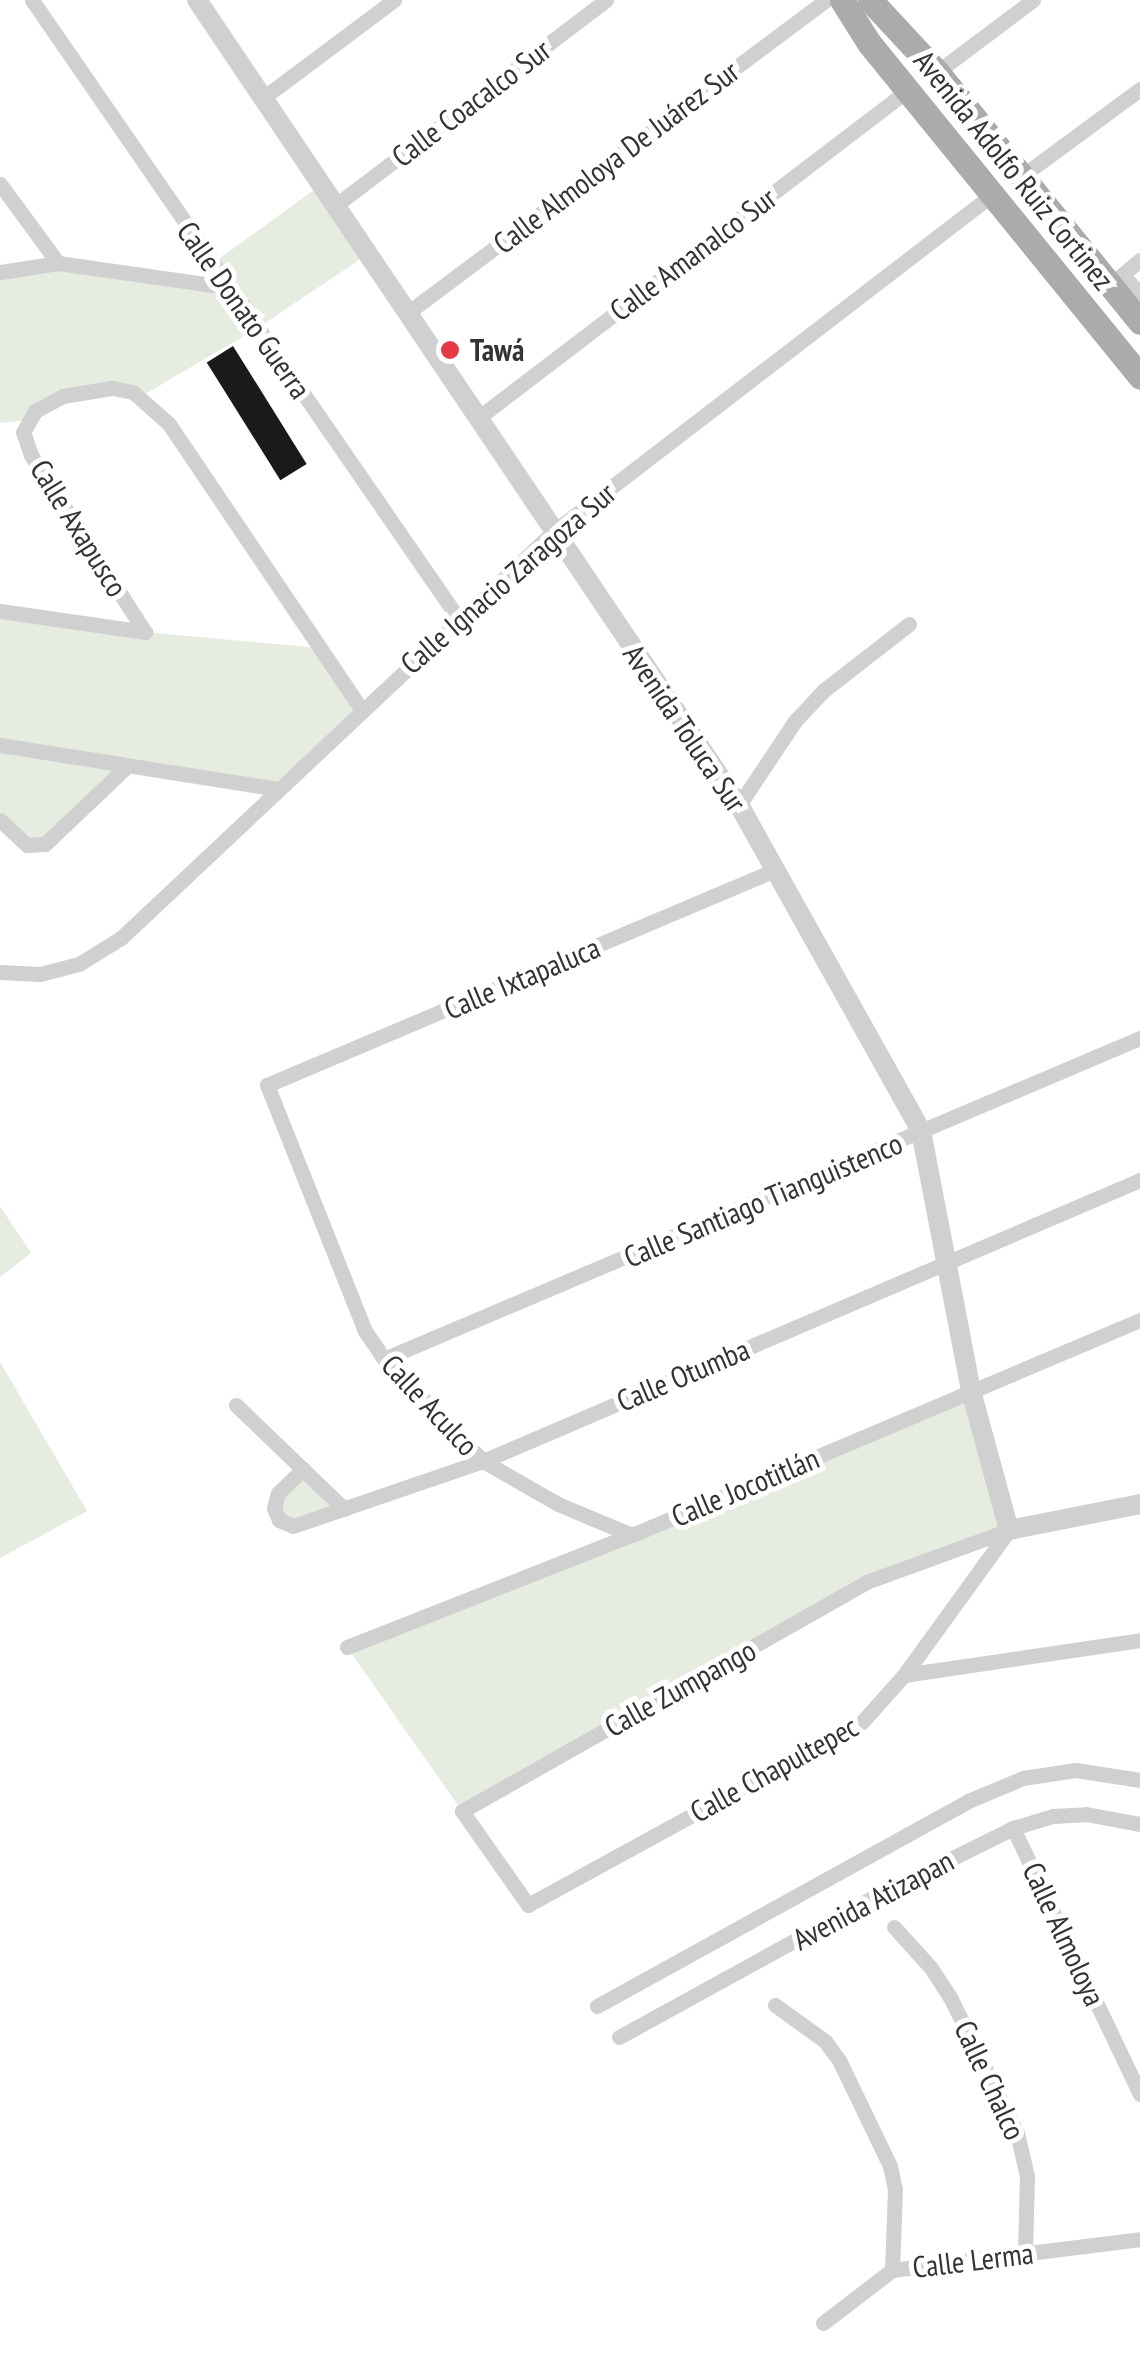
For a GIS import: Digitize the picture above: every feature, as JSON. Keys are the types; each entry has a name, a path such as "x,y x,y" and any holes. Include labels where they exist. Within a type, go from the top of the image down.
{"main road":[{"name":"Avenida Adolfo Ruiz Cortinez","path":"842,0 908,90 1140,377"},
{"name":"Avenida Adolfo Ruiz Cortinez","path":"870,0 1116,280 1140,322"}],"street":[{"name":"Calle Donato Guerra","path":"32,0 458,618"},
{"name":"Avenida Toluca Sur","path":"197,0 739,805 921,1131 971,1391 1008,1530"},
{"path":"264,98 394,0"},
{"name":"Calle Coacalco Sur","path":"336,205 606,0"},
{"name":"Calle Almoloya De Juárez Sur","path":"406,314 826,0"},
{"path":"937,72 1033,0"},
{"name":"Calle Amanalco Sur","path":"478,418 908,90"},
{"path":"1022,176 1140,90"},
{"path":"0,184 58,263"},
{"name":"Calle Ignacio Zaragoza Sur","path":"0,972 40,974 79,964 122,938 361,708 552,532 993,194"},
{"path":"1140,260 1116,280 1140,293"},
{"path":"0,272 58,263 228,288"},
{"name":"Calle Axapusco","path":"0,611 145,632 31,456 23,432 35,410 63,396 112,388 133,392 169,424 361,708"},
{"path":"739,805 795,721 823,691 909,624"},
{"path":"0,745 125,768 278,789"},
{"path":"0,820 27,844 45,844 125,768"},
{"name":"Calle Ixtapaluca","path":"267,1085 775,870"},
{"name":"Calle Santiago Tianguistenco","path":"384,1359 1140,1038"},
{"name":"Calle Aculco","path":"267,1085 365,1331 384,1359 482,1461 558,1504 632,1535"},
{"name":"Calle Otumba","path":"303,1469 278,1493 274,1508 279,1520 293,1526 482,1461 1140,1180"},
{"name":"Calle Jocotitlán","path":"348,1647 632,1535 1140,1320"},
{"path":"236,1405 344,1509"},
{"path":"1008,1530 1140,1504"},
{"name":"Calle Chapultepec","path":"528,1905 862,1722 904,1675 1008,1530"},
{"name":"Calle Zumpango","path":"528,1905 462,1811 869,1581 1008,1530"},
{"path":"904,1675 1140,1640"},
{"path":"598,2006 986,1793 1024,1778 1076,1770 1140,1780"},
{"name":"Avenida Atizapan","path":"619,2037 872,1898 1013,1828 1053,1816 1086,1814 1140,1824"},
{"name":"Calle Almoloya","path":"1013,1828 1140,2094"},
{"name":"Calle Chalco","path":"894,1927 950,1997 1017,2133 1026,2176 1024,2255"},
{"path":"775,2005 825,2042 839,2060 890,2166 895,2189 892,2270"},
{"name":"Calle Lerma","path":"823,2322 892,2270 1140,2239"}],"shaded area":[{"path":"322,184 368,254 256,329 140,397 87,390 27,420 0,423 0,272 58,263 226,287 212,264"},
{"path":"0,611 145,632 320,648 361,709 278,789 125,768 59,832 27,845 0,820"},
{"path":"0,1206 31,1253 0,1277"},
{"path":"0,1362 87,1511 0,1558"},
{"path":"971,1391 1009,1530 869,1581 462,1811 347,1647"},
{"path":"303,1469 344,1509 308,1524 279,1520 278,1493"}],"building":[{"path":"233,346 307,464 280,480 207,362"}],"place":[{"name":"Tawá","path":"450,350"}]}
